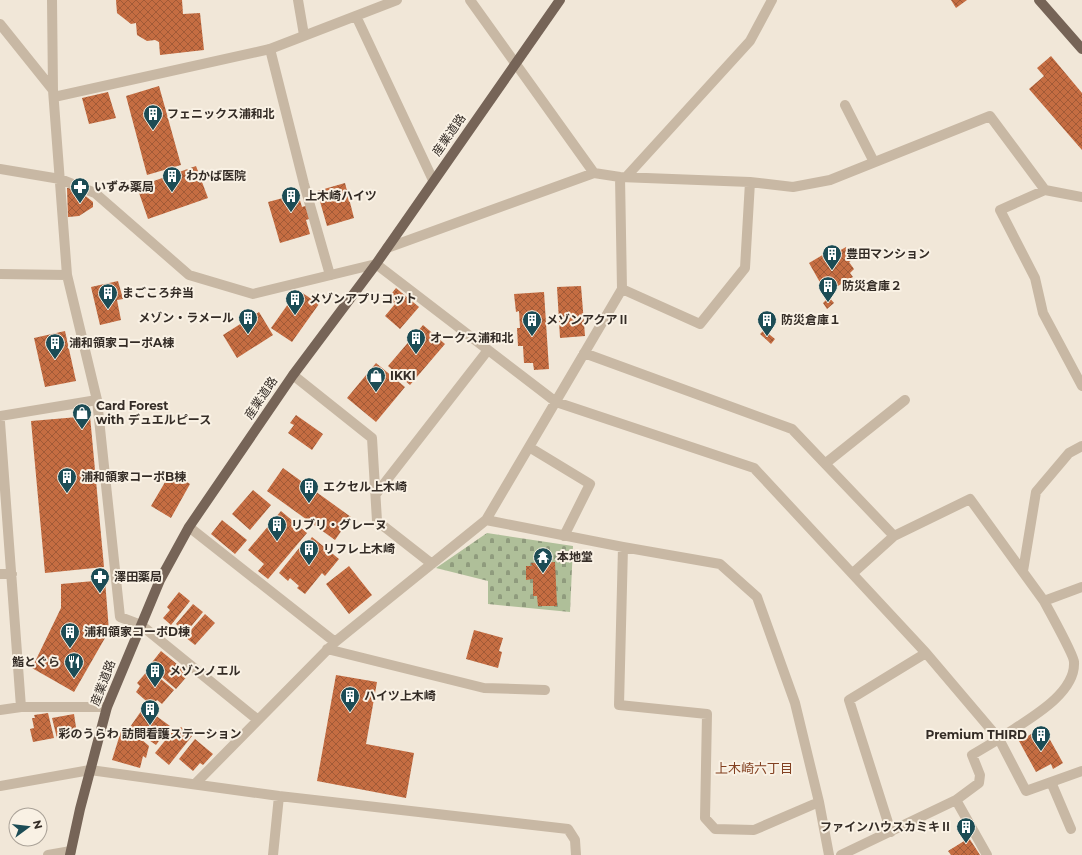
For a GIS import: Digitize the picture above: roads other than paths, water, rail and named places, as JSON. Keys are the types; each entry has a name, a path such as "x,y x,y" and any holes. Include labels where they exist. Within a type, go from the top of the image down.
{"main road":[{"name":"産業道路","path":"71,853 90,770 107,707 160,580 189,527 293,375 388,248 433,180 560,0"},
{"path":"1039,0 1082,49"}],"street":[{"path":"52,0 54,93 67,275 97,400 120,617 141,625 258,720"},
{"path":"298,0 304,36"},
{"path":"54,93 270,49 397,0"},
{"path":"470,0 514,64 594,173"},
{"path":"195,784 327,649 486,520 622,289 623,177 750,41 772,0"},
{"path":"356,16 433,180"},
{"path":"0,24 54,93"},
{"path":"270,49 304,184 330,275"},
{"path":"845,105 874,162"},
{"path":"388,248 594,173 623,177 750,182 793,187 830,180 990,116 1045,190"},
{"path":"0,169 60,179 95,193 190,275 253,294 376,264 556,402 754,468 853,573 926,654 999,739 1026,791 1082,771"},
{"path":"622,289 700,324 745,268 750,182"},
{"path":"1082,197 1045,190 1000,210 1036,278 1043,313 1082,386"},
{"path":"0,274 67,275"},
{"path":"376,494 488,350"},
{"path":"584,353 792,429 894,536"},
{"path":"293,375 372,438 377,521 432,564"},
{"path":"0,416 97,400"},
{"path":"826,464 905,400"},
{"path":"0,422 21,707"},
{"path":"1024,571 1036,492 1069,453 1082,446"},
{"path":"529,447 590,484 564,536"},
{"path":"841,855 956,800 978,784 980,775 972,756 1046,708 1069,684 1074,662 1044,601 1024,571 970,499 894,536 853,573"},
{"path":"486,520 564,536 720,564 757,597 795,703 819,802 828,855"},
{"path":"189,527 335,642"},
{"path":"623,547 619,705 707,714 705,818 715,829 754,830 819,802"},
{"path":"0,574 12,574"},
{"path":"1044,601 1082,587"},
{"path":"327,649 484,688 545,690"},
{"path":"891,832 849,700 926,654"},
{"path":"0,710 21,707 107,707"},
{"path":"0,786 90,770 279,796 568,829 575,840 576,855"},
{"path":"1051,782 1071,829"},
{"path":"273,855 279,796"},
{"path":"956,800 987,855"},
{"path":"48,855 71,853"}],"place":[{"name":"フェニックス浦和北","path":"153,131"},
{"name":"わかば医院","path":"172,193"},
{"name":"いずみ薬局","path":"80,204"},
{"name":"上木崎ハイツ","path":"291,213"},
{"name":"豊田マンション","path":"832,271"},
{"name":"防災倉庫２","path":"828,303"},
{"name":"まごころ弁当","path":"108,310"},
{"name":"メゾンアプリコット","path":"295,316"},
{"name":"メゾン・ラメール","path":"248,335"},
{"name":"メゾンアクアⅡ","path":"532,337"},
{"name":"防災倉庫１","path":"767,337"},
{"name":"オークス浦和北","path":"416,355"},
{"name":"浦和領家コーポA棟","path":"55,360"},
{"name":"IKKI","path":"376,393"},
{"name":"Card Forest with デュエルピース","path":"82,430"},
{"name":"浦和領家コーポB棟","path":"67,494"},
{"name":"エクセル上木崎","path":"309,504"},
{"name":"リブリ・グレーヌ","path":"277,542"},
{"name":"リフレ上木崎","path":"309,566"},
{"name":"本地堂","path":"543,574"},
{"name":"澤田薬局","path":"100,594"},
{"name":"浦和領家コーポD棟","path":"70,649"},
{"name":"鮨とぐら","path":"74,679"},
{"name":"メゾンノエル","path":"155,688"},
{"name":"ハイツ上木崎","path":"350,713"},
{"name":"彩のうらわ 訪問看護ステーション","path":"150,726"},
{"name":"Premium THIRD","path":"1041,752"},
{"name":"ファインハウスカミキⅡ","path":"966,844"}],"district":[{"name":"上木崎六丁目","path":"754,768"}]}
